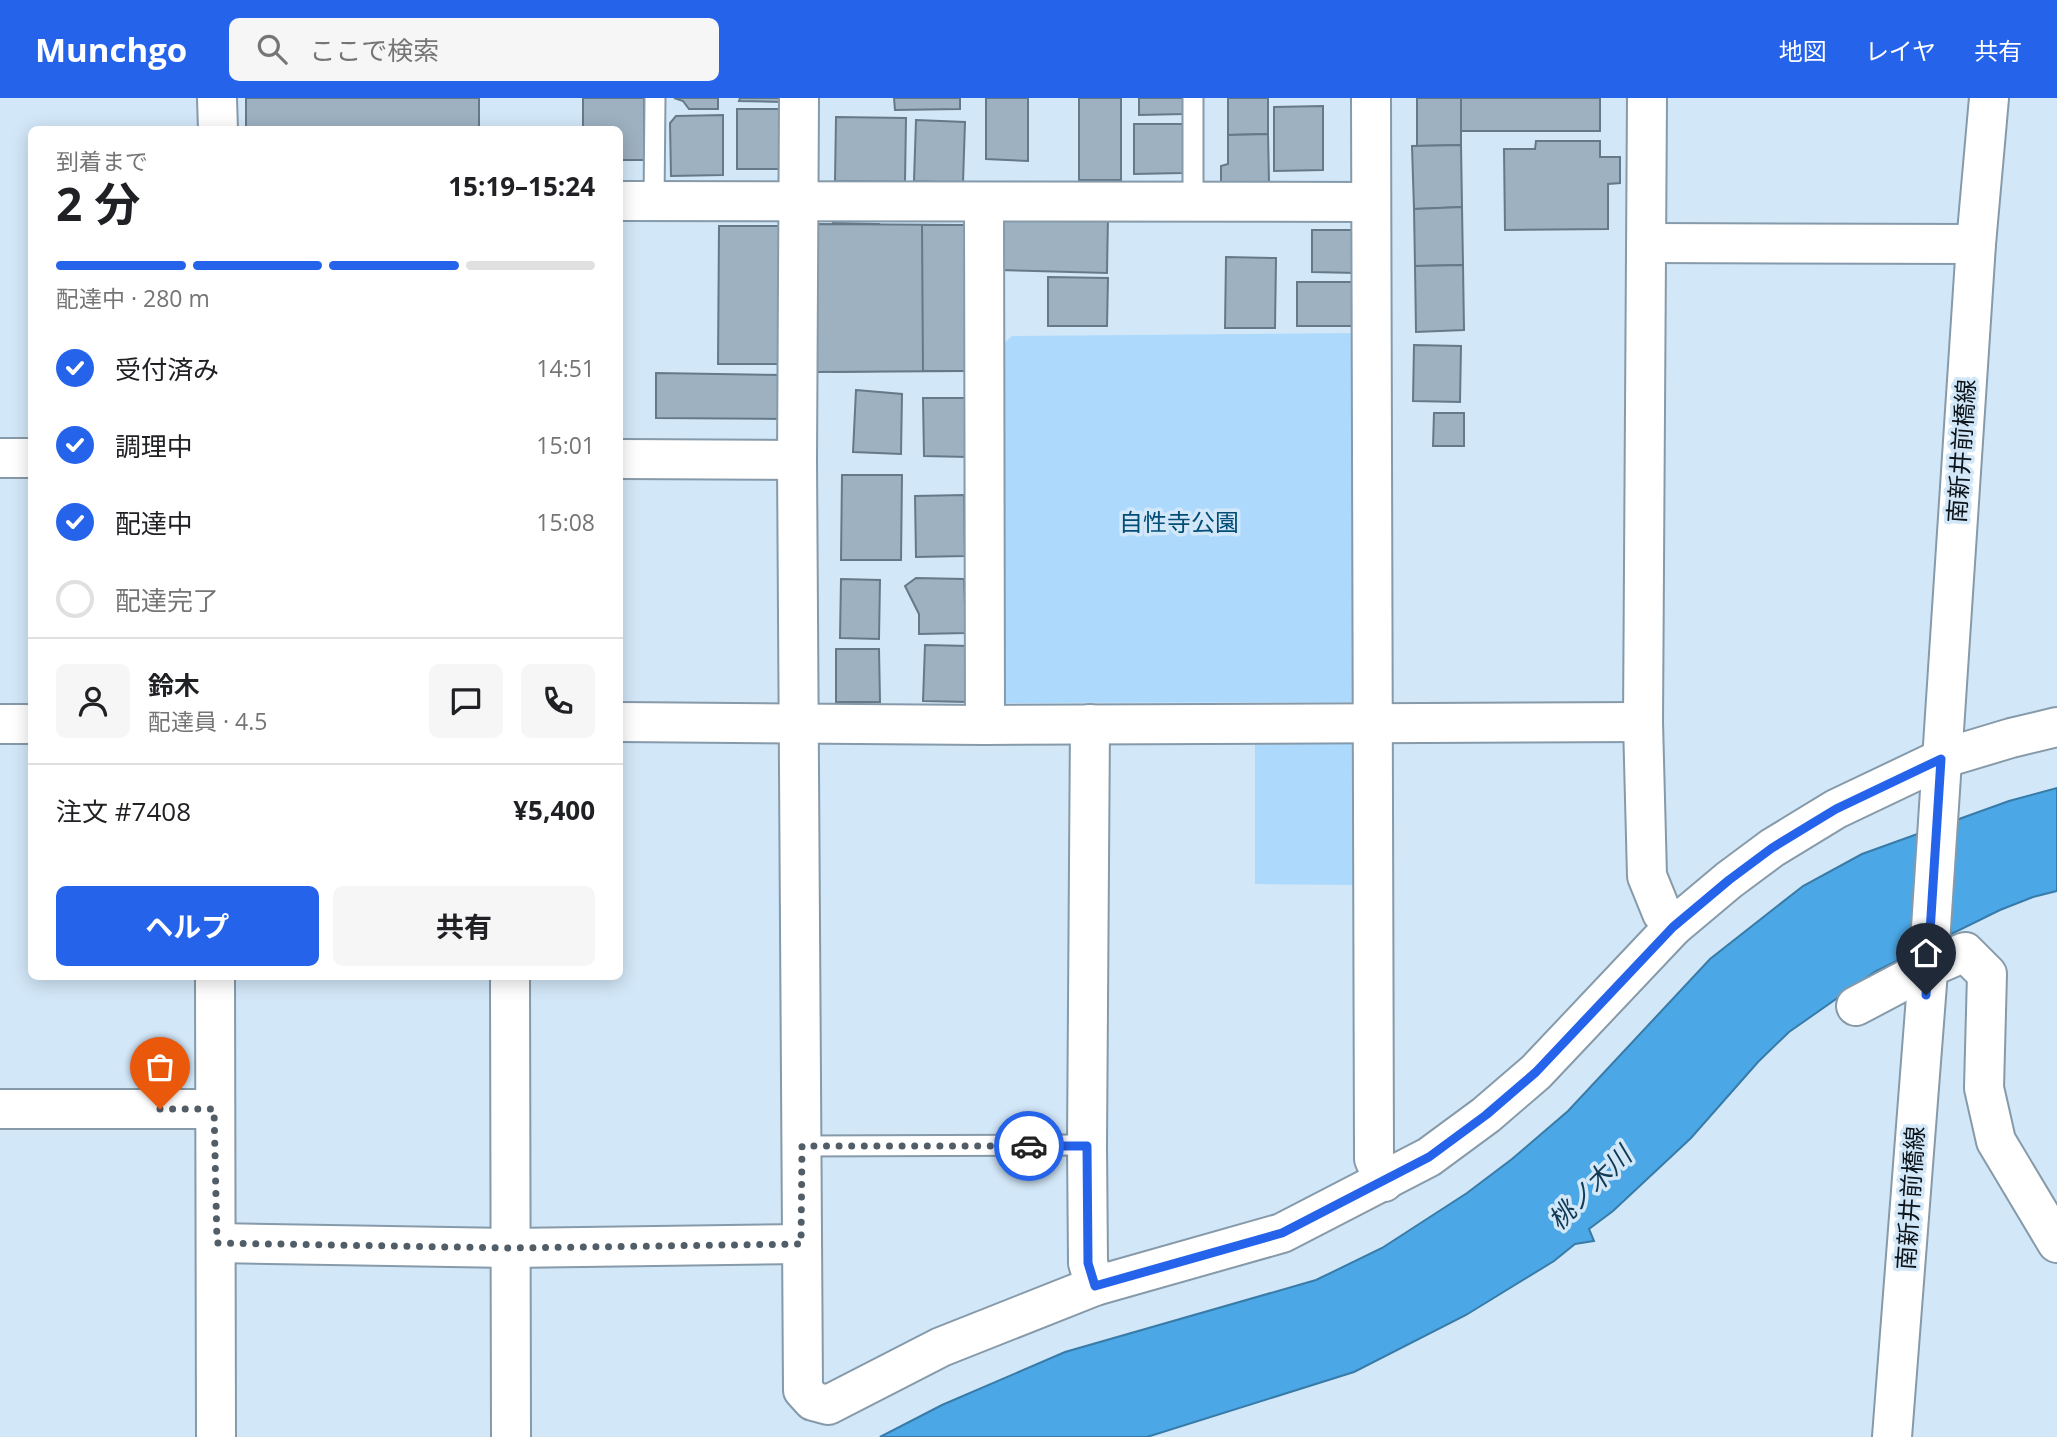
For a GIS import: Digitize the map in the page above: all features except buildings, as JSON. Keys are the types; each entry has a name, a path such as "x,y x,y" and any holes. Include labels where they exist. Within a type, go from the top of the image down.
{"street":[{"path":"217,98 218,126"},
{"path":"799,98 797,460 801,1244 803,1390 813,1401 828,1405 941,1347 1095,1286 1282,1233 1384,1182 1429,1157 1486,1115 1536,1072 1673,927 1772,848 1836,809 1941,759 2057,727"},
{"path":"1371,98 1374,1159 1384,1182"},
{"path":"1647,98 1643,722 1647,876 1662,913 1673,927"},
{"name":"南新井前橋線","path":"1892,1437 1929,963 1976,244 1989,98"},
{"path":"637,202 1370,202"},
{"path":"984,202 985,725"},
{"path":"1648,243 1976,244"},
{"path":"0,458 28,458"},
{"path":"623,460 797,460"},
{"path":"623,722 1373,725 1643,722"},
{"path":"0,724 28,724"},
{"path":"1090,724 1088,1263 1095,1286"},
{"path":"1856,1006 1929,963 1965,952 1987,974 1984,1088 1996,1141 2057,1243"},
{"path":"215,980 216,1437"},
{"path":"510,980 511,1437"},
{"path":"0,1109 214,1109"},
{"path":"217,1243 510,1248 801,1244"}],"lane":[{"path":"637,202 655,98"},
{"path":"1193,98 1193,201"},
{"path":"802,1146 1087,1146"}],"green space":[{"name":"自性寺公園","path":"1356,333 1356,702 1003,703 1003,344 1012,336"},
{"path":"1342,735 1360,751 1358,885 1255,884 1255,738"}],"water":[{"name":"桃ノ木川","path":"2057,788 2057,891 2000,910 1876,971 1789,1032 1758,1062 1691,1138 1613,1211 1589,1229 1594,1241 1575,1244 1554,1261 1466,1315 1354,1372 1147,1437 880,1437 942,1405 1065,1352 1316,1280 1382,1248 1467,1193 1568,1111 1710,959 1803,886 1862,854 2009,801"}],"way so far":[{"path":"160,1109 214,1109 217,1243 510,1248 801,1244 802,1146 1029,1146"}],"route":[{"path":"1029,1146 1087,1146 1088,1263 1095,1286 1282,1233 1429,1157 1486,1115 1536,1072 1673,927 1772,848 1836,809 1941,759 1926,995"}]}
